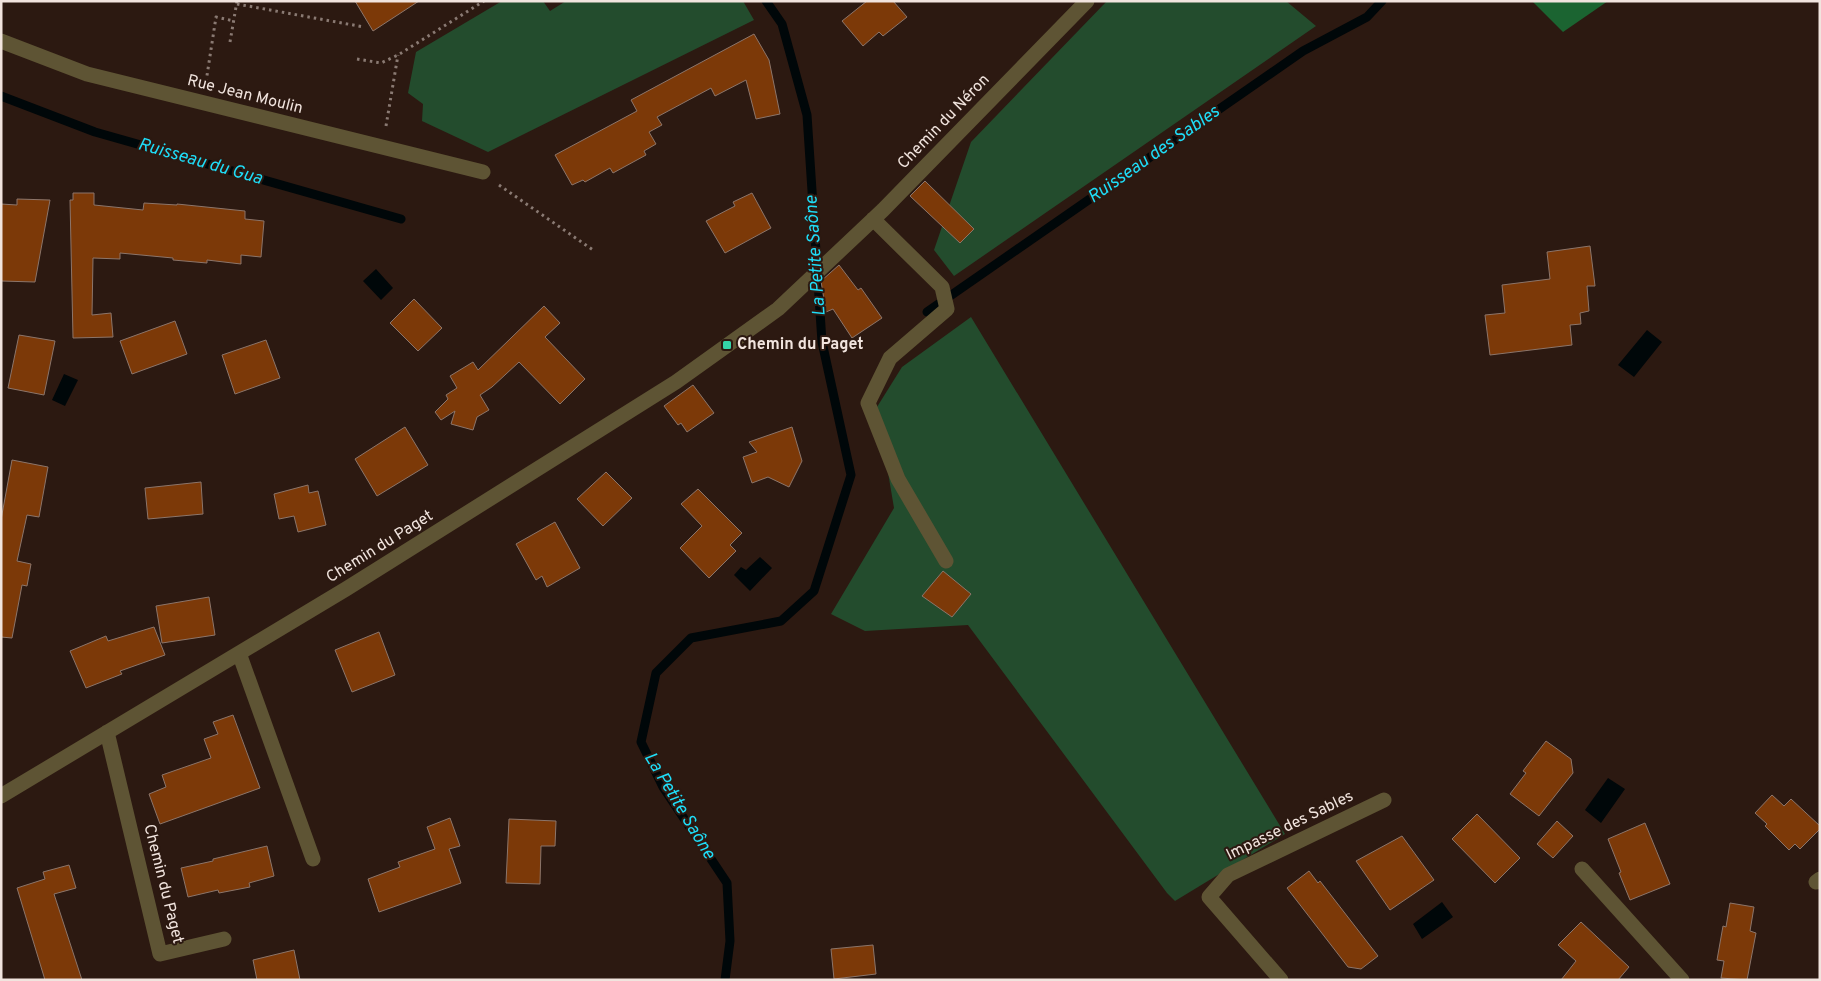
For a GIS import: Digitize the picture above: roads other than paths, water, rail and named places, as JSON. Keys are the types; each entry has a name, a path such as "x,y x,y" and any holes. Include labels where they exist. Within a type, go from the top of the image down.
{"street":[{"name":"Chemin du Néron","path":"824,265 873,219 1087,1"},
{"name":"Rue Jean Moulin","path":"1,41 87,74 483,172"},
{"path":"873,219 942,287 947,309 890,358 868,403 898,479 946,561"},
{"name":"Chemin du Paget","path":"1,796 354,584 676,382 778,309 824,265"},
{"path":"239,653 313,859"},
{"name":"Chemin du Paget","path":"107,732 160,954 224,940"},
{"name":"Impasse des Sables","path":"1282,980 1209,897 1228,875 1384,800"},
{"path":"1582,869 1682,980"}],"waterway":[{"name":"La Petite Saône","path":"725,980 730,941 727,883 663,787 641,742 656,673 691,638 781,621 814,591 851,475 822,342 807,115 782,24 766,1"},
{"name":"Ruisseau des Sables","path":"927,312 1303,51 1367,17 1382,1"},
{"name":"Ruisseau du Gua","path":"1,96 95,132 401,219"}],"place":[{"name":"Chemin du Paget","path":"727,345"}]}
